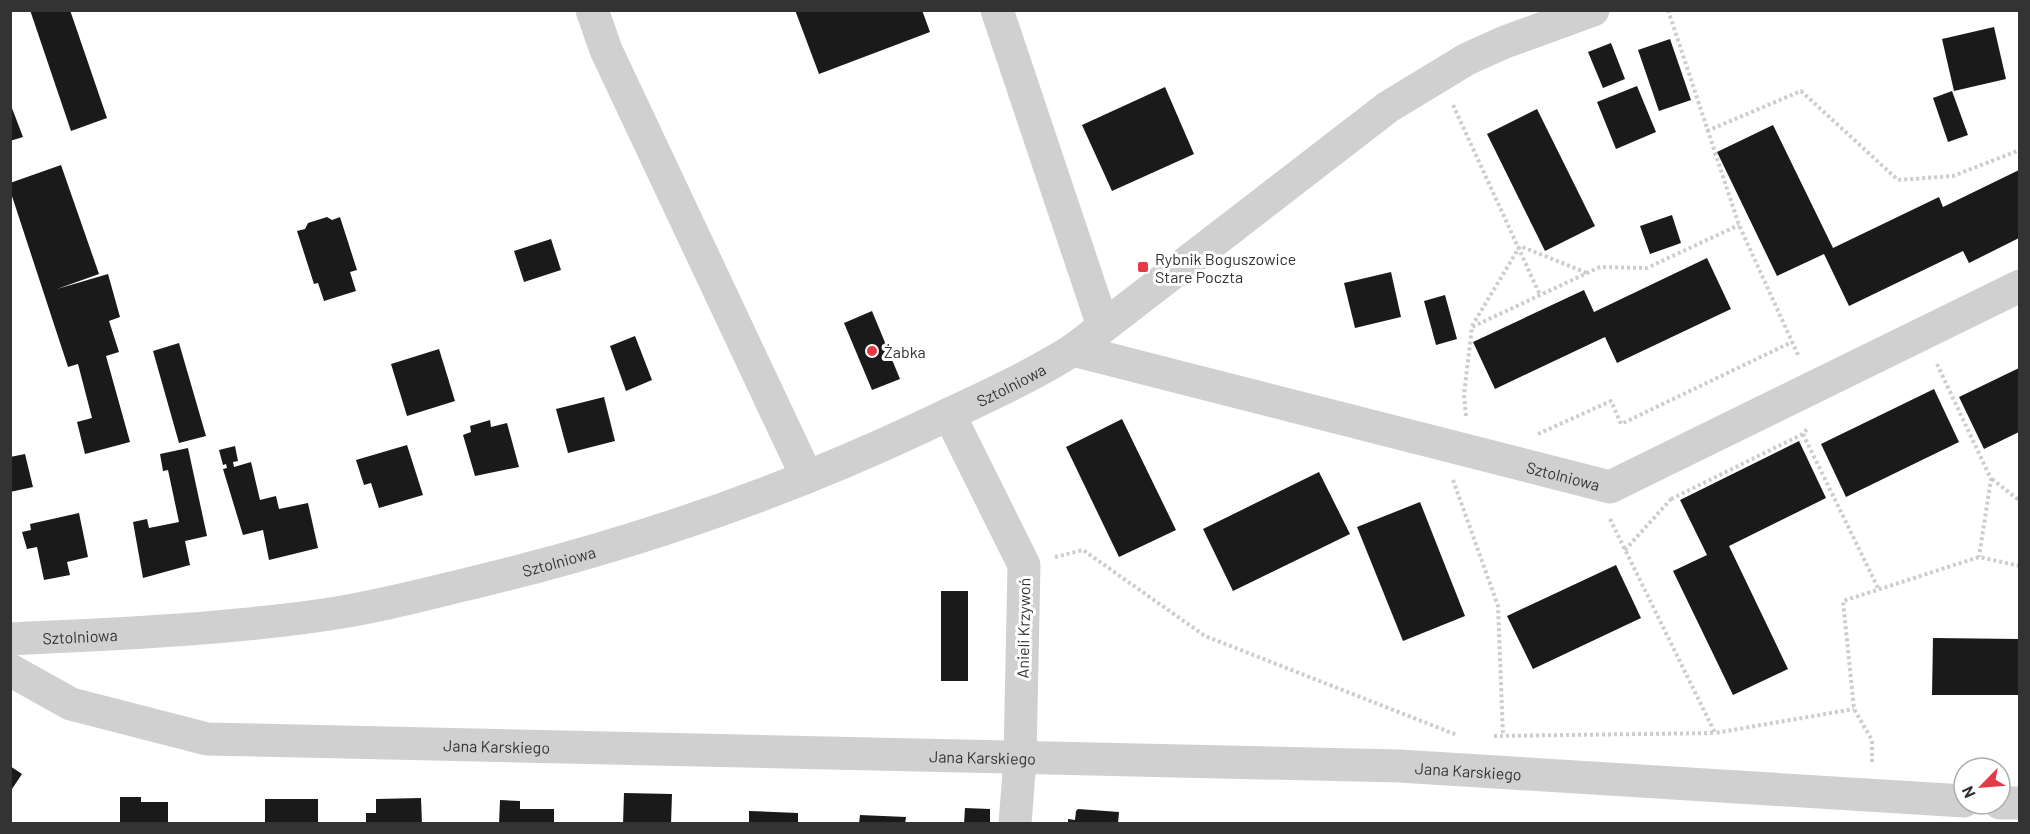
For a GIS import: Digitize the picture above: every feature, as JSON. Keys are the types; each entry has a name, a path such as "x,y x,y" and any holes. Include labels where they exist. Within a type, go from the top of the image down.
{"street":[{"path":"592,10 606,50 807,477"},
{"path":"997,10 1103,327"},
{"name":"Sztolniowa","path":"10,639 193,630 325,615 380,605 572,558 656,532 807,477 1006,388 1073,350 1348,136 1439,75 1505,42 1593,10"},
{"name":"Sztolniowa","path":"1073,350 1610,487 2019,286"},
{"name":"Anieli Krzywoń","path":"949,414 1024,565 1020,759 1015,824"},
{"name":"Jana Karskiego","path":"10,670 71,704 207,738 1020,759 1399,766 1952,800"}],"path":[{"path":"1668,10 1739,225 1814,387"},
{"path":"1439,75 1520,246 1540,295"},
{"path":"1707,131 1801,91 1898,180 1953,176 2019,150"},
{"path":"1472,327 1600,267 1647,268 1739,225"},
{"path":"1520,246 1587,273"},
{"path":"1503,736 1498,606 1453,446 1464,395 1472,327 1520,246"},
{"path":"1534,435 1611,401 1621,424 1792,342"},
{"path":"1934,360 1991,479 2019,501"},
{"path":"1803,435 1879,590"},
{"path":"1625,550 1671,499 1655,465"},
{"path":"1979,557 1991,479"},
{"path":"1592,482 1715,733"},
{"path":"1024,565 1083,550 1205,636 1460,736"},
{"path":"1871,795 1872,740 1854,709 1843,601 1979,557 2019,566"},
{"path":"1492,736 1715,733 1854,709"}],"building":[{"path":"30,10 70,10 107,118 71,131"},
{"path":"795,10 922,10 930,32 819,74"},
{"path":"1994,27 2006,79 1954,91 1942,39"},
{"path":"1670,39 1691,100 1659,111 1638,50"},
{"path":"1611,43 1625,79 1603,88 1588,52"},
{"path":"1637,86 1656,132 1616,149 1597,102"},
{"path":"1165,87 1194,154 1112,191 1082,125"},
{"path":"1952,91 1968,135 1948,142 1933,98"},
{"path":"10,103 23,137 10,141"},
{"path":"1537,109 1595,226 1545,251 1487,134"},
{"path":"1773,125 1833,248 1939,197 1943,207 2019,170 2019,238 1969,263 1963,251 1849,306 1824,254 1777,276 1717,152"},
{"path":"61,165 99,274 57,289 108,274 120,317 109,321 119,352 106,356 130,442 85,454 77,422 92,418 78,364 68,367 10,190 10,183"},
{"path":"1672,215 1681,243 1650,254 1640,226"},
{"path":"327,217 332,220 340,217 357,270 350,272 356,291 324,301 318,283 314,284 297,231 305,229 308,223"},
{"path":"551,239 561,270 524,282 514,251"},
{"path":"1707,258 1731,309 1617,363 1605,337 1495,389 1473,342 1584,290 1594,312"},
{"path":"1391,272 1401,317 1355,328 1344,283"},
{"path":"1445,295 1457,339 1436,345 1424,301"},
{"name":"Żabka","path":"872,311 900,379 872,390 844,323"},
{"path":"635,336 652,380 626,391 610,346"},
{"path":"179,343 206,436 179,443 153,351"},
{"path":"439,349 455,401 407,416 391,364"},
{"path":"2019,368 2019,432 1984,449 1959,397"},
{"path":"1934,389 1959,442 1846,497 1821,444"},
{"path":"604,397 615,441 568,453 556,409"},
{"path":"1122,419 1176,530 1119,557 1066,447"},
{"path":"490,420 491,427 507,423 519,467 475,476 463,435 471,432 470,426"},
{"path":"1799,441 1826,498 1729,546 1788,669 1733,695 1673,571 1707,555 1680,500"},
{"path":"407,445 423,495 379,508 371,483 364,485 356,460"},
{"path":"235,446 238,461 233,462 234,467 251,462 260,500 276,496 279,509 308,503 318,548 269,560 263,530 243,535 223,469 227,468 226,464 223,465 219,450"},
{"path":"188,448 207,536 185,541 190,565 143,578 133,522 147,519 149,528 179,522 168,470 163,471 160,454"},
{"path":"25,454 33,487 10,492 10,457"},
{"path":"1319,472 1350,534 1233,591 1203,529"},
{"path":"1420,502 1465,616 1403,641 1357,527"},
{"path":"79,513 88,557 67,562 70,575 44,580 37,547 27,549 22,532 31,530 30,524"},
{"path":"1616,565 1641,618 1533,669 1507,616"},
{"path":"941,591 968,591 968,681 941,681"},
{"path":"1933,638 2019,639 2019,695 1932,695"},
{"path":"10,766 22,774 10,792"},
{"path":"624,793 672,794 671,824 623,824"},
{"path":"120,797 141,797 141,802 168,802 168,824 120,824"},
{"path":"421,798 422,824 366,824 366,813 376,813 376,799"},
{"path":"265,799 318,799 318,824 265,824"},
{"path":"500,800 520,801 520,809 554,809 554,824 499,824"},
{"path":"965,808 990,809 990,824 964,824"},
{"path":"1078,809 1119,812 1118,824 1068,824 1068,819 1075,820"},
{"path":"749,811 798,813 798,824 749,824"},
{"path":"860,815 906,817 905,824 859,824"}],"place":[{"name":"Rybnik Boguszowice Stare Poczta","path":"1143,267"},
{"name":"Żabka","path":"872,351"}]}
